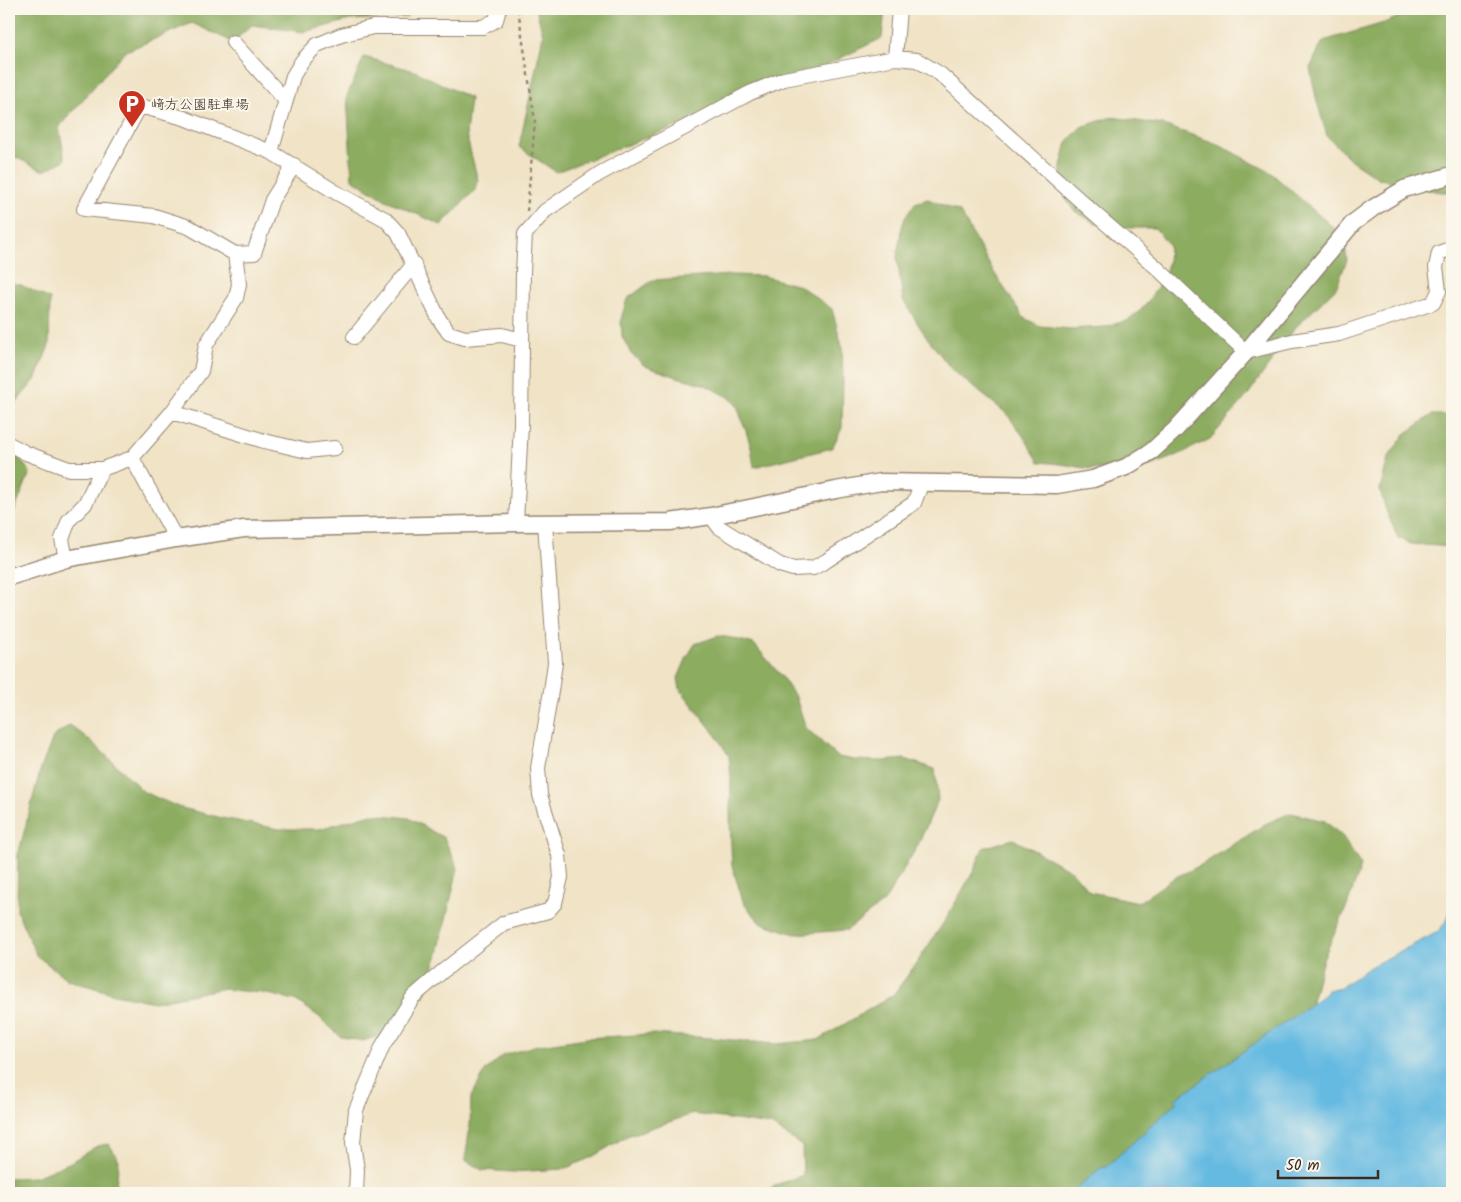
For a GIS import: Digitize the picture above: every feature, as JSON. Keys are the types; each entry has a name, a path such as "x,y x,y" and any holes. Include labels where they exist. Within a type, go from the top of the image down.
{"street":[{"path":"271,152 293,76 302,61 317,45 342,35 373,27 483,27 496,20 499,9"},
{"path":"895,58 899,9"},
{"path":"233,42 286,101"},
{"path":"516,523 522,424 522,340 526,234 545,211 599,174 750,93 784,79 895,58 917,60 940,74 1156,267 1246,352"},
{"path":"294,165 272,200 254,253 235,254 189,227 154,216 84,209 140,106 184,118 271,152 294,165 337,193 385,219 398,233 440,319 449,333 465,338 502,336 522,340"},
{"path":"9,577 66,559 244,529 516,523 670,522 711,516 881,482 1057,485 1093,479 1126,467 1152,451 1175,430 1246,352 1353,223 1404,189 1452,175"},
{"path":"1246,352 1292,341 1339,334 1433,303 1439,291 1436,267 1439,253 1452,248"},
{"path":"9,444 69,469 102,470 132,458 172,412 201,371 206,345 236,298 239,284 235,254"},
{"path":"354,337 414,264"},
{"path":"172,412 264,441 307,451 335,448"},
{"path":"132,458 176,539"},
{"path":"66,559 62,539 66,527 69,520 85,504 102,470"},
{"path":"711,516 719,527 780,565 793,569 813,568 914,503 922,482"},
{"path":"356,1193 357,1170 353,1143 356,1110 383,1045 413,997 504,923 548,911 555,903 561,877 559,855 540,795 538,768 552,691 555,663 545,523"}],"path":[{"path":"518,9 535,121 526,234"}],"green space":[{"path":"9,9 415,9 407,17 350,20 304,32 252,25 233,42 192,23 124,52 59,127 65,160 44,171 9,154"},
{"path":"536,9 885,9 882,38 783,86 556,172 519,147 543,35"},
{"path":"1418,9 1452,9 1452,192 1410,187 1378,178 1351,160 1327,136 1310,68 1323,41 1384,23"},
{"path":"364,57 415,71 470,98 466,134 478,181 475,190 441,225 386,200 352,179 347,96"},
{"path":"1112,117 1163,125 1215,143 1270,172 1335,229 1345,245 1347,260 1336,288 1295,328 1247,396 1210,439 1178,455 1142,469 1091,469 1039,462 1024,437 1006,413 952,370 925,335 903,300 897,257 905,217 915,203 928,199 960,212 993,271 1024,318 1040,326 1071,329 1104,327 1129,320 1145,306 1164,277 1168,263 1169,245 1155,228 1125,228 1095,223 1073,210 1065,198 1061,179 1061,166 1067,142 1081,127"},
{"path":"731,275 763,276 800,286 832,309 842,346 843,379 842,428 832,448 754,467 746,431 737,406 729,397 703,384 645,366 631,354 622,336 621,319 627,299 653,280"},
{"path":"9,282 21,285 50,299 49,346 35,380 15,404 9,405"},
{"path":"1432,415 1452,415 1452,547 1411,544 1398,538 1387,513 1380,490 1388,458 1405,434"},
{"path":"9,446 30,472 9,525"},
{"path":"718,636 754,644 782,677 796,698 806,728 838,757 854,760 882,761 905,759 935,769 938,800 918,845 884,902 847,930 795,934 761,923 744,904 732,866 729,756 715,734 680,689 678,678 695,644"},
{"path":"70,725 91,741 144,792 178,807 279,829 319,829 372,814 409,818 444,838 458,868 437,957 424,996 385,1034 363,1041 341,1037 318,1016 295,1000 263,993 220,989 154,1002 115,994 68,980 36,955 17,911 18,855 40,771 53,737"},
{"path":"1291,813 1325,821 1343,837 1361,866 1347,906 1323,959 1309,1012 1087,1193 763,1193 778,1184 803,1175 802,1146 771,1125 693,1114 627,1136 592,1157 564,1169 513,1172 482,1170 465,1160 470,1126 471,1097 486,1070 504,1055 534,1046 586,1038 652,1034 775,1044 818,1040 893,995 946,919 974,870 983,848 1013,839 1072,871 1090,892 1139,902 1174,878 1203,864 1267,823"},
{"path":"109,1144 119,1160 115,1193 9,1193 9,1178 35,1177 69,1163 97,1146"}],"water":[{"path":"1452,905 1452,1193 1072,1193 1100,1168 1106,1167 1177,1102 1174,1100 1328,992 1327,990 1341,987 1370,967 1438,932 1447,920"}],"place":[{"name":"﨑方公園駐車場","path":"132,128"}]}
